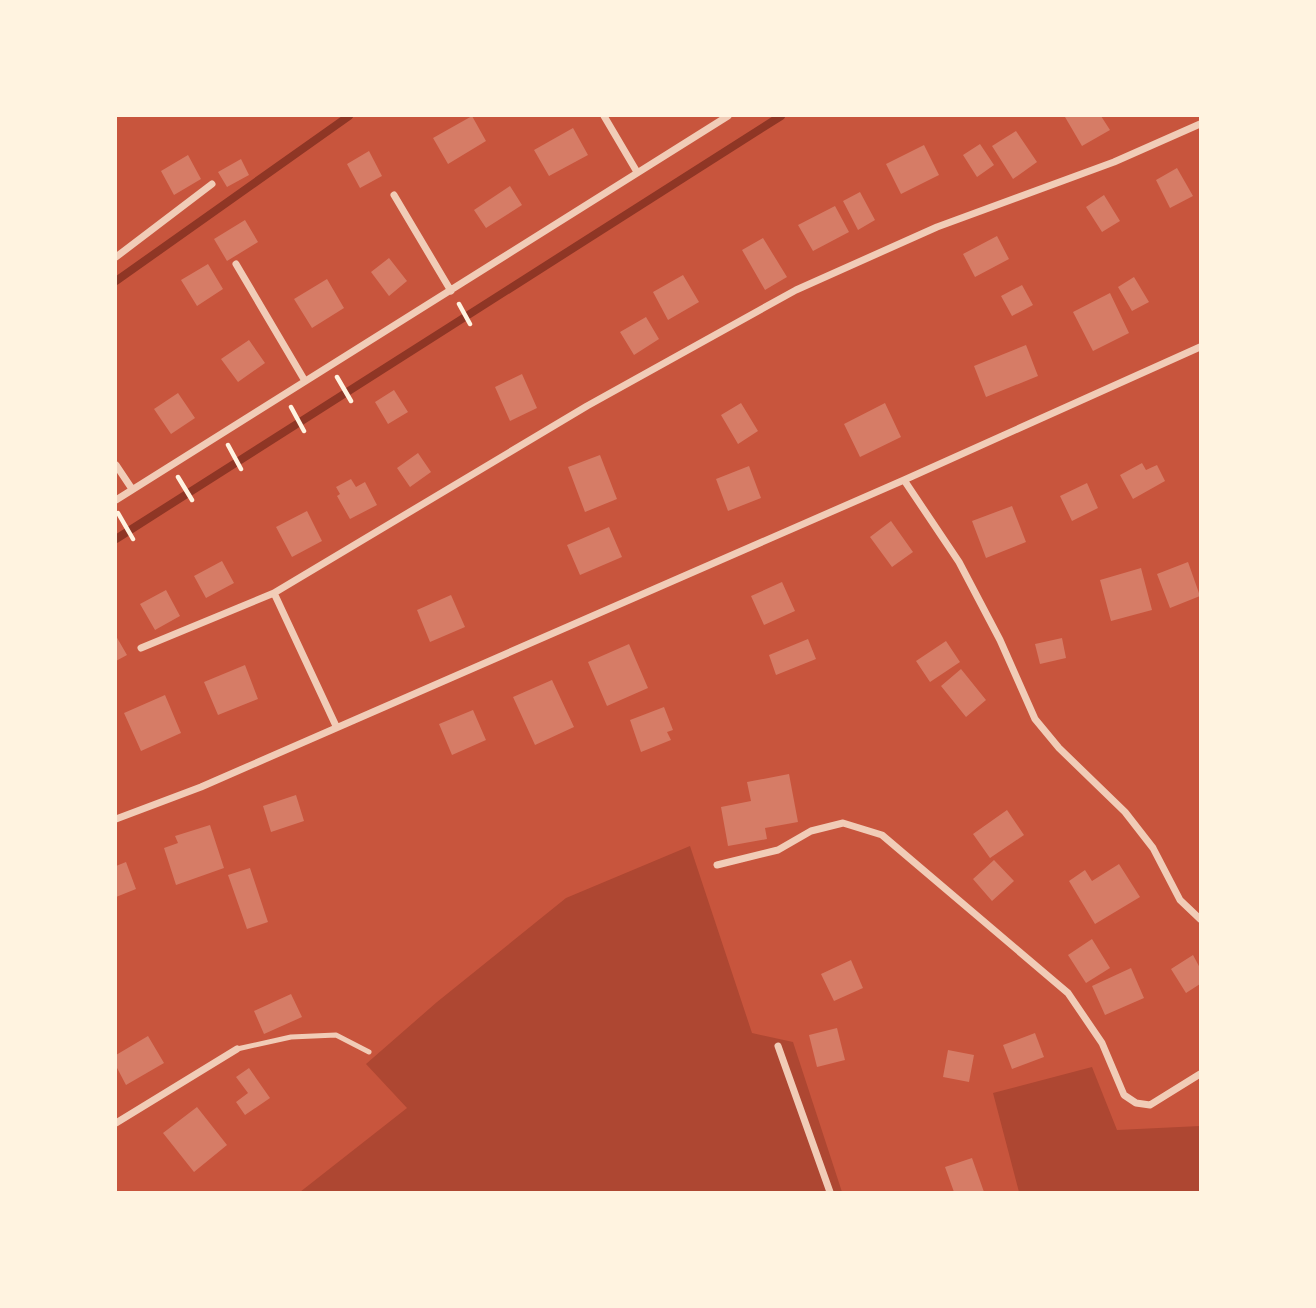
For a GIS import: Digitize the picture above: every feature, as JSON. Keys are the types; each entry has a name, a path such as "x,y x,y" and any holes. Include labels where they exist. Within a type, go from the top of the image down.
{"street":[{"path":"604,116 637,172"},
{"path":"116,500 728,116"},
{"path":"141,648 274,593 587,406 796,290 937,227 1114,162 1200,124"},
{"path":"116,257 212,184"},
{"path":"394,195 451,291"},
{"path":"236,264 305,382"},
{"path":"116,819 201,787 904,480 1200,347"},
{"path":"116,465 132,489"},
{"path":"904,480 960,562 1000,640 1035,719 1059,748 1125,812 1153,848 1180,900 1200,919"},
{"path":"274,593 337,726"},
{"path":"717,865 779,850 811,831 843,823 882,835 1068,993 1102,1043 1124,1095 1136,1103 1150,1105 1200,1074"},
{"path":"778,1046 830,1192"},
{"path":"116,1123 237,1049"}],"lane":[{"path":"237,1049 291,1037 336,1035 369,1052"}],"path":[{"path":"460,306 470,324"},
{"path":"341,383 351,401"},
{"path":"294,413 304,431"},
{"path":"231,451 241,469"},
{"path":"181,482 192,500"},
{"path":"123,521 133,540"}],"shaded area":[{"path":"690,846 752,1033 793,1042 842,1192 300,1192 407,1108 366,1064 437,1002 566,898"},
{"path":"1092,1067 1117,1130 1200,1126 1200,1192 1019,1192 993,1093"}],"building":[{"path":"472,116 486,141 448,164 433,138"},
{"path":"1101,116 1110,130 1082,146 1065,117"},
{"path":"573,128 588,155 549,176 534,150"},
{"path":"1016,131 1037,162 1013,179 992,146"},
{"path":"980,144 994,165 977,177 963,155"},
{"path":"924,145 939,175 901,194 886,164"},
{"path":"369,151 382,176 360,188 347,164"},
{"path":"188,155 201,179 174,195 161,171"},
{"path":"241,159 249,175 227,187 218,172"},
{"path":"1177,168 1193,196 1170,208 1156,180"},
{"path":"510,186 522,205 486,228 474,210"},
{"path":"860,192 875,220 858,230 843,201"},
{"path":"1104,195 1120,221 1102,232 1086,207"},
{"path":"835,206 849,232 813,251 798,225"},
{"path":"245,220 258,242 227,261 214,239"},
{"path":"997,236 1009,259 975,277 963,254"},
{"path":"763,238 787,277 765,290 742,250"},
{"path":"389,258 407,281 389,296 371,272"},
{"path":"208,264 223,289 197,306 181,280"},
{"path":"683,275 699,302 668,320 653,292"},
{"path":"1134,277 1149,302 1132,311 1118,287"},
{"path":"327,279 344,308 312,328 294,299"},
{"path":"1022,285 1033,305 1012,316 1001,296"},
{"path":"1110,293 1129,333 1093,351 1073,312"},
{"path":"646,317 659,339 634,355 620,332"},
{"path":"249,340 265,363 238,382 221,359"},
{"path":"1026,345 1038,376 986,397 974,366"},
{"path":"522,374 537,408 510,421 495,387"},
{"path":"394,390 408,412 388,424 375,402"},
{"path":"178,393 195,418 171,434 154,409"},
{"path":"741,403 758,431 738,444 721,415"},
{"path":"885,403 901,437 860,457 844,424"},
{"path":"418,453 431,472 410,487 397,468"},
{"path":"600,455 617,499 585,512 568,467"},
{"path":"1142,463 1146,470 1157,465 1165,481 1133,499 1120,475"},
{"path":"749,466 761,498 728,511 716,479"},
{"path":"351,479 356,487 365,482 377,505 350,519 337,496 340,494 336,487"},
{"path":"1087,483 1098,508 1072,521 1060,496"},
{"path":"1012,506 1026,542 986,558 972,521"},
{"path":"307,511 322,541 292,557 276,527"},
{"path":"891,521 913,552 892,567 870,537"},
{"path":"609,527 622,557 580,575 567,545"},
{"path":"222,561 234,583 206,598 194,576"},
{"path":"1188,562 1200,596 1170,608 1157,574"},
{"path":"1141,568 1152,610 1111,621 1100,580"},
{"path":"782,582 795,611 764,625 751,596"},
{"path":"166,590 180,616 155,630 140,604"},
{"path":"451,595 465,627 430,642 417,610"},
{"path":"116,636 127,655 116,661"},
{"path":"1062,638 1066,658 1040,664 1035,644"},
{"path":"808,639 816,659 776,675 769,655"},
{"path":"946,641 960,662 930,682 916,661"},
{"path":"629,644 648,688 607,706 588,662"},
{"path":"245,665 258,699 218,715 204,682"},
{"path":"961,669 986,700 966,717 941,686"},
{"path":"552,680 574,727 535,745 513,697"},
{"path":"165,695 181,733 141,751 124,713"},
{"path":"664,707 673,730 667,732 671,740 641,752 630,720"},
{"path":"473,710 486,740 452,755 439,724"},
{"path":"789,774 798,822 765,828 767,839 728,846 721,807 751,801 747,782"},
{"path":"296,795 304,821 271,832 263,806"},
{"path":"1007,810 1024,835 990,858 973,834"},
{"path":"210,825 224,868 176,885 164,848 178,843 175,836"},
{"path":"994,860 1014,881 992,901 973,879"},
{"path":"126,862 136,889 116,897 116,866"},
{"path":"1119,864 1140,897 1095,924 1069,881 1085,870 1092,881"},
{"path":"250,868 268,922 247,929 228,875"},
{"path":"1092,939 1110,968 1086,983 1068,955"},
{"path":"1193,955 1200,968 1200,984 1186,993 1171,969"},
{"path":"851,960 863,988 834,1001 821,974"},
{"path":"1131,968 1144,998 1105,1015 1092,986"},
{"path":"291,994 302,1017 264,1034 254,1011"},
{"path":"837,1028 845,1060 817,1067 809,1035"},
{"path":"1035,1033 1044,1057 1012,1069 1003,1045"},
{"path":"148,1036 164,1063 126,1085 116,1066 116,1055"},
{"path":"948,1050 974,1055 969,1082 943,1077"},
{"path":"249,1068 270,1098 245,1115 236,1102 248,1093 236,1077"},
{"path":"197,1107 227,1145 194,1172 163,1133"},
{"path":"972,1158 984,1192 954,1192 945,1167"}],"waterway":[{"path":"116,281 349,116"},
{"path":"116,539 781,116"}]}
